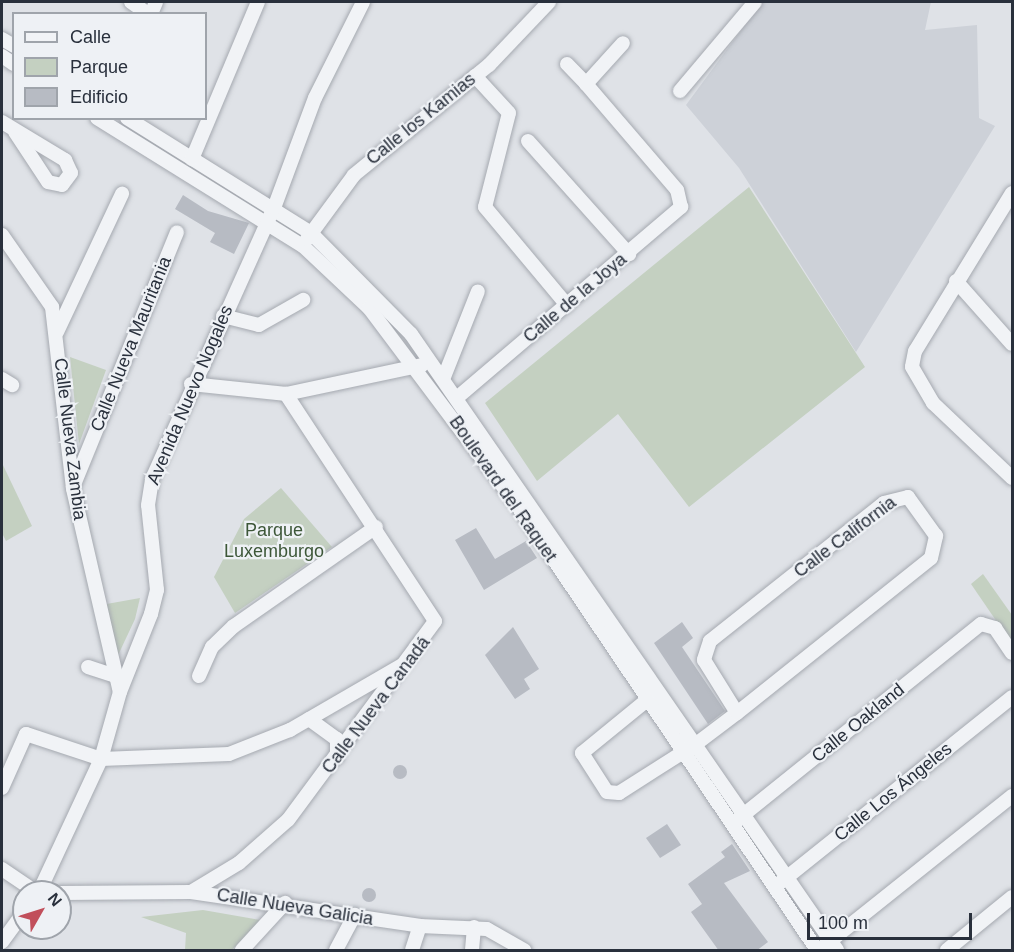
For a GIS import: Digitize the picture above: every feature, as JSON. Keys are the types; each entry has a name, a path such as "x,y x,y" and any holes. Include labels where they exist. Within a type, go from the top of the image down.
{"street":[{"path":"131,2 147,12"},
{"path":"192,159 258,2"},
{"name":"Avenida Nuevo Nogales","path":"44,880 101,759 120,692 157,590 149,494 191,384 274,208 315,98 363,2"},
{"name":"Calle los Kamias","path":"303,246 354,175 386,144 475,76 549,2"},
{"path":"680,92 755,2"},
{"path":"567,64 586,84 624,43"},
{"path":"475,76 509,113 485,207 567,305"},
{"name":"Calle de la Joya","path":"459,396 678,212 681,196 586,84"},
{"name":"Boulevard del Raquet","path":"100,120 267,221 303,246 369,308 417,367 817,951"},
{"name":"Boulevard del Raquet","path":"131,120 311,233 360,277 433,362 459,396 834,946"},
{"path":"2,122 15,132"},
{"path":"528,141 629,254"},
{"path":"1012,193 915,351 912,367 933,403 1012,477"},
{"path":"57,332 122,194"},
{"name":"Calle Nueva Mauritania","path":"73,489 177,232"},
{"name":"Calle Nueva Zambia","path":"2,235 45,293 57,332 73,489 113,675 120,692"},
{"path":"956,281 1012,344"},
{"path":"444,377 478,291"},
{"path":"223,316 258,325 303,300"},
{"path":"191,384 286,394 433,362"},
{"name":"Calle Nueva Canadá","path":"190,892 267,841 337,758 408,662 435,621 376,527 286,394"},
{"name":"Calle California","path":"647,700 585,748 584,760 591,773 613,794 696,744 737,713 931,558 936,536 908,497 885,503 710,641 704,660 737,713"},
{"path":"199,676 212,647 234,626 376,527"},
{"name":"Calle Oakland","path":"731,825 986,622 1012,653"},
{"path":"2,788 26,734 101,759 229,754 309,719 408,662"},
{"path":"88,667 113,675"},
{"name":"Calle Los Ángeles","path":"774,888 1012,697"},
{"path":"309,719 337,739 337,758"},
{"path":"817,951 834,946 1012,796"},
{"path":"2,869 19,880"},
{"name":"Calle Nueva Galicia","path":"72,893 190,892 285,903 420,926 474,927 502,934 524,951"},
{"path":"947,951 1012,897"},
{"path":"242,951 285,903"},
{"path":"336,951 355,915"},
{"path":"412,951 420,926"},
{"path":"472,951 474,927"},
{"path":"2,942 12,928"}],"shaded area":[{"path":"762,2 931,2 925,30 977,25 979,118 995,126 856,352 739,168 686,105"}],"green space":[{"path":"749,187 865,367 689,507 618,414 537,481 485,403"},
{"path":"70,357 106,370 79,444"},
{"path":"2,463 32,526 6,541 2,533"},
{"name":"Parque Luxemburgo","path":"281,488 332,547 235,613 214,577 244,519"},
{"path":"983,574 1012,615 1012,644 971,584"},
{"path":"140,598 135,619 113,666 101,605"},
{"path":"203,910 260,920 232,950 185,950 186,933 141,917"}],"building":[{"path":"183,195 208,211 249,223 234,254 210,242 215,233 175,209"},
{"path":"476,528 495,559 526,541 537,558 484,590 455,540"},
{"path":"682,622 693,638 682,647 725,711 708,724 654,643"},
{"path":"513,627 539,669 524,679 530,689 515,699 485,655"},
{"path":"397,765 403,765 407,772 403,779 397,779 393,775 393,769"},
{"path":"667,824 681,845 660,858 646,838"},
{"path":"732,844 750,871 724,883 768,942 756,951 719,951 691,912 702,904 688,884 725,857 721,852"},
{"path":"366,888 372,888 376,895 372,902 366,902 362,898 362,892"}]}
